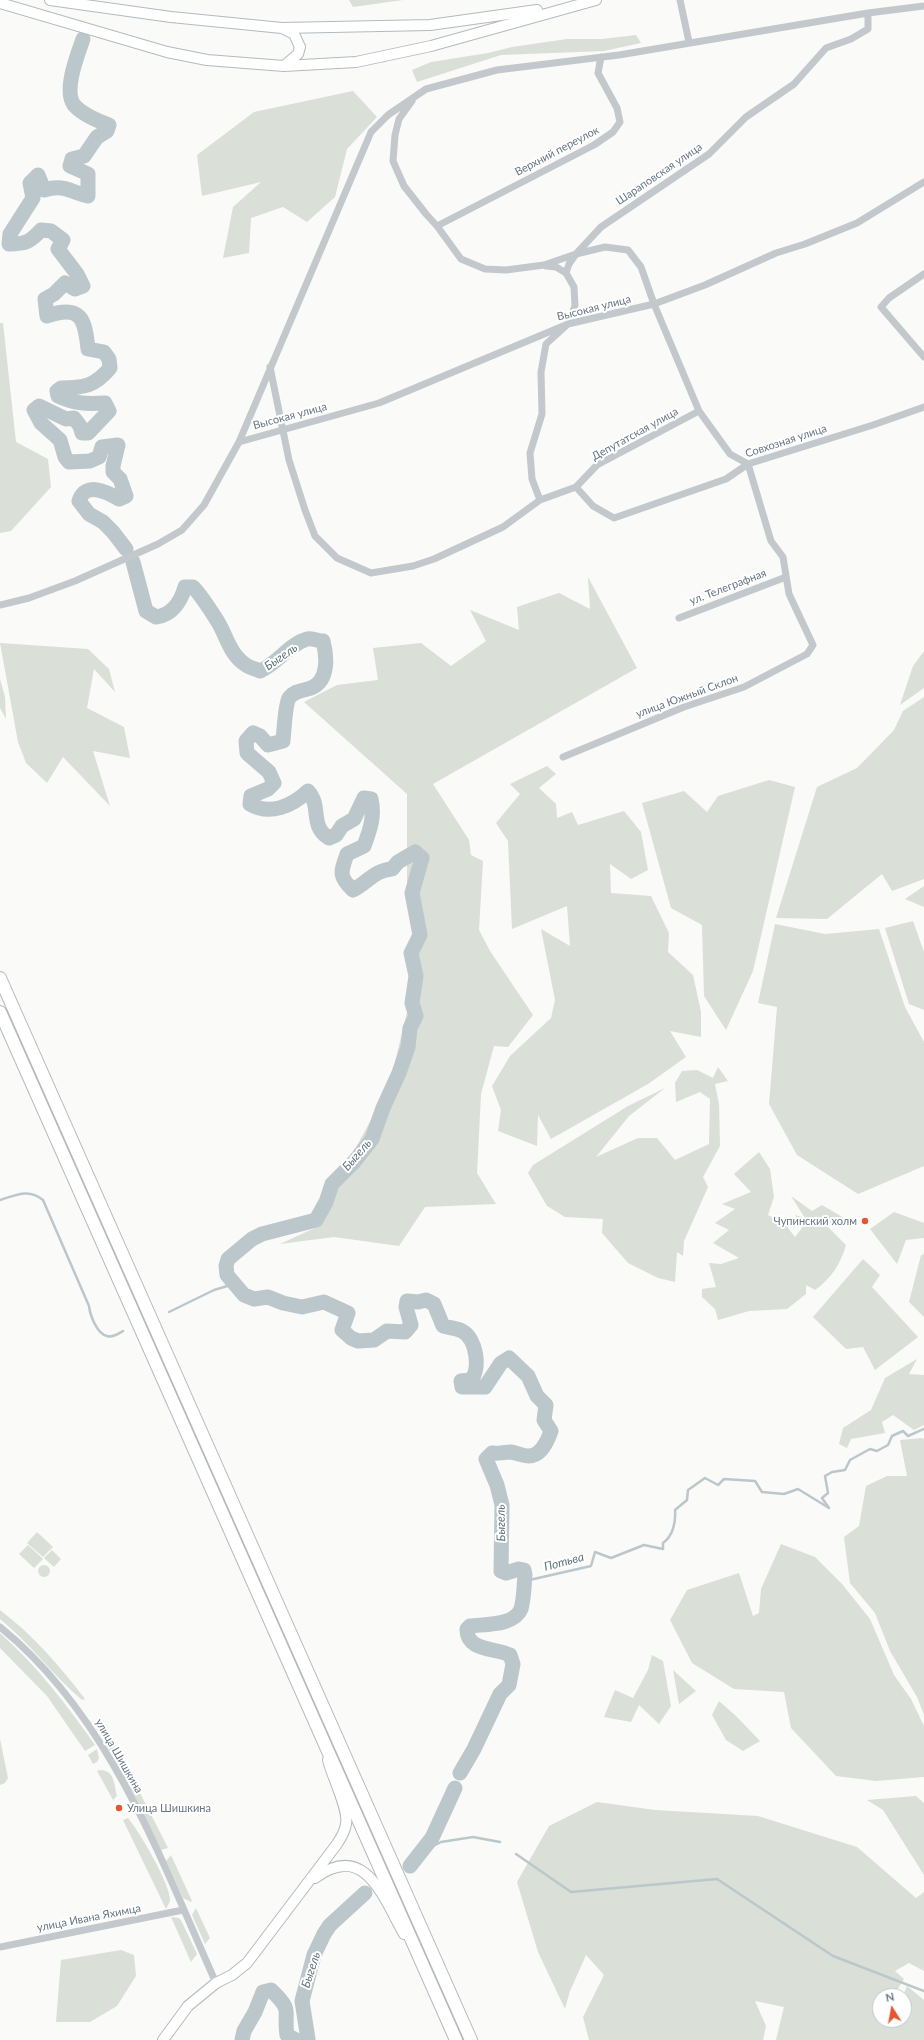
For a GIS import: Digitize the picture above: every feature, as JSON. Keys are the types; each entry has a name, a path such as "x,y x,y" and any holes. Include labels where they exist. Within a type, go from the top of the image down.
{"highway":[{"path":"0,978 471,2040"},
{"path":"0,1012 456,2040"}],"street":[{"path":"50,0 171,17 282,28 430,25 578,4"},
{"path":"0,3 173,53 207,60 284,66 356,62 424,47 596,0"},
{"path":"680,0 689,42"},
{"path":"0,605 29,598 75,581 158,544 182,530 204,505 238,442 371,132 388,114 401,104 417,96 426,89 497,70 601,57 868,13 924,6"},
{"name":"Шараповская улица","path":"417,96 406,108 399,119 395,135 393,161 404,186 461,258 484,269 506,270 544,265 576,254 601,227 709,154 746,117 794,84 826,48 851,39 868,29 868,13"},
{"path":"282,28 294,34 300,47 298,54 284,66"},
{"name":"Верхний переулок","path":"437,226 594,145 613,132 620,122 617,108 598,73 601,57"},
{"name":"Высокая улица","path":"238,442 379,403 568,324 654,304 705,285 776,253 805,244 857,223 924,182"},
{"path":"566,273 569,264 576,254 605,248 628,250 641,268 654,304 699,411 730,454 748,464 771,541 783,557 786,577"},
{"path":"540,500 532,479 530,453 542,414 541,372 546,344 568,324 575,306 574,287 566,273 556,267 544,265"},
{"path":"924,274 889,298 881,307 924,357"},
{"name":"Депутатская улица","path":"270,366 284,429 289,460 315,536 337,558 371,573 413,566 434,559 503,527 540,500 576,487 597,465 699,411"},
{"name":"Совхозная улица","path":"576,487 593,506 614,518 726,479 748,464 873,425 924,407"},
{"name":"ул. Телеграфная","path":"679,618 786,577"},
{"name":"улица Южный Склон","path":"563,758 684,707 744,687 808,654 813,645 789,594 786,577"},
{"name":"улица Шишкина","path":"0,1627 48,1673 82,1714 121,1780 159,1857 216,1983"},
{"path":"163,2040 188,2006 216,1983 232,1975 247,1963 337,1844 347,1822 346,1812 331,1776 324,1744"},
{"path":"305,1886 325,1871 337,1866 349,1866 361,1870 373,1880 426,1972"},
{"name":"улица Ивана Яхимца","path":"0,1947 183,1910"}],"shaded area":[{"path":"349,0 403,0 353,7"},
{"path":"636,35 641,43 604,51 501,55 417,82 412,70 431,62 488,53 512,47 567,39 602,39"},
{"path":"353,91 377,117 347,149 335,197 307,222 283,207 251,218 249,253 223,258 233,207 261,182 202,196 197,155 254,112"},
{"path":"0,323 3,323 16,442 48,459 51,487 11,531 0,533"},
{"path":"588,577 637,668 433,784 469,840 471,855 483,861 479,930 490,951 533,1015 508,1047 494,1046 481,1094 477,1173 496,1204 425,1207 399,1246 334,1237 280,1244 317,1227 332,1191 389,1087 412,991 416,926 407,891 407,794 304,702 337,685 378,680 373,648 421,643 451,666 486,641 470,610 519,630 517,607 559,593 590,609"},
{"path":"0,643 88,649 109,669 115,692 94,669 87,708 124,727 130,758 93,751 110,806 63,757 47,783 26,763 18,742"},
{"path":"924,651 924,688 900,705 913,666"},
{"path":"0,679 5,697 6,719 0,708"},
{"path":"924,697 924,879 892,891 882,874 827,919 776,918 817,787 857,768 894,730 903,711"},
{"path":"547,766 556,774 539,788 556,804 557,818 572,812 578,825 624,811 641,832 648,870 631,879 610,864 611,893 651,896 669,933 668,952 693,975 701,1012 701,1037 670,1031 686,1057 648,1084 551,1139 538,1115 537,1146 498,1131 501,1110 492,1086 510,1056 551,1018 555,1000 541,929 570,946 567,906 512,929 508,841 496,823 520,794 510,784"},
{"path":"769,780 795,787 753,971 726,1030 704,996 702,925 671,908 642,803 684,791 707,812 718,796"},
{"path":"924,886 924,907 905,899"},
{"path":"913,921 924,952 924,1010 909,1004 885,928"},
{"path":"775,924 825,934 879,929 905,1007 924,1042 924,1166 858,1194 797,1155 769,1104 777,1007 758,1003"},
{"path":"718,1067 728,1081 715,1084 719,1104 720,1146 703,1177 708,1187 684,1241 683,1256 677,1252 675,1282 658,1278 628,1263 602,1233 603,1219 565,1217 547,1206 528,1173 533,1165 628,1106 665,1088 629,1116 596,1157 638,1138 657,1138 675,1160 709,1144 710,1099 700,1092 676,1102 675,1083 682,1071 697,1070 713,1078"},
{"path":"759,1152 770,1169 774,1197 768,1215 785,1224 795,1237 802,1228 795,1215 805,1218 791,1196 812,1211 822,1205 844,1218 826,1225 846,1245 831,1276 815,1290 806,1285 806,1294 787,1309 749,1311 718,1320 715,1309 702,1297 702,1289 716,1287 709,1263 721,1264 739,1258 713,1243 729,1230 715,1223 735,1209 722,1204 751,1192 734,1174"},
{"path":"894,1212 924,1223 924,1238 906,1240 897,1264 870,1229"},
{"path":"924,1254 924,1317 909,1302 921,1255"},
{"path":"863,1259 880,1275 872,1287 918,1337 875,1370 863,1347 846,1349 813,1317"},
{"path":"917,1359 909,1374 924,1375 924,1425 914,1430 893,1415 882,1422 885,1433 851,1439 847,1448 839,1444 843,1428 871,1410 885,1378"},
{"path":"924,1439 924,1715 917,1697 890,1651 875,1613 850,1583 844,1537 859,1526 866,1486 887,1476 907,1476 900,1440"},
{"path":"37,1532 53,1547 43,1557 27,1543"},
{"path":"781,1544 815,1557 842,1584 870,1619 894,1675 911,1699 924,1726 924,1777 876,1781 836,1776 791,1728 784,1692 734,1689 692,1663 670,1620 687,1590 739,1573 753,1616 759,1613 761,1589"},
{"path":"28,1545 43,1559 34,1568 19,1554"},
{"path":"52,1550 61,1559 54,1567 44,1558"},
{"path":"42,1565 46,1565 50,1571 46,1577 42,1577 38,1573 38,1569"},
{"path":"0,1610 24,1630 46,1652 85,1699 82,1700 71,1691 21,1638 0,1619"},
{"path":"0,1633 27,1659 51,1686 95,1745 85,1751 47,1696 0,1648"},
{"path":"652,1655 663,1661 671,1706 659,1724 639,1705 631,1722 604,1717 615,1690 633,1698 648,1670"},
{"path":"673,1670 696,1691 679,1704"},
{"path":"719,1701 760,1741 743,1751 726,1740 712,1715"},
{"path":"100,1720 110,1736 104,1740 97,1721"},
{"path":"0,1739 8,1778 5,1783 0,1785"},
{"path":"113,1740 168,1848 161,1850 159,1847 136,1799 106,1744"},
{"path":"97,1749 99,1758 97,1762 93,1764 88,1755"},
{"path":"100,1770 109,1773 113,1779 117,1796 113,1800 97,1771"},
{"path":"916,1796 924,1803 924,1875 883,1810 867,1800"},
{"path":"597,1802 655,1810 758,1816 857,1847 916,1898 924,1892 924,1971 909,1963 895,1971 904,1979 898,1988 872,1988 872,2028 912,2028 912,1990 924,2000 924,2040 776,2040 784,2007 755,2001 766,2026 763,2040 589,2040 583,2017 604,1975 586,1955 570,1991 565,2009 538,1952 517,1882 549,1826"},
{"path":"128,1818 160,1871 169,1893 170,1901 166,1909 123,1820"},
{"path":"171,1855 192,1901 191,1902 183,1898 166,1861"},
{"path":"196,1908 210,1938 205,1944 192,1915"},
{"path":"171,1917 179,1918 182,1922 197,1954 191,1962"},
{"path":"121,1950 134,1955 136,1976 117,2006 90,2022 56,2022 61,1960"}],"waterway":[{"name":"Быгель","path":"83,39 72,72 70,90 71,98 74,105 81,111 109,125 107,131 97,137 84,156 72,159 70,166 88,174 88,196 62,188 51,188 44,190 38,175 30,183 33,198 10,234 9,244 20,244 27,242 41,230 51,231 63,240 58,249 77,274 83,286 75,289 65,283 54,294 45,299 47,316 67,312 74,313 79,317 83,322 88,349 104,352 109,359 110,368 99,379 88,385 61,388 57,391 58,396 70,401 81,403 105,403 109,411 88,433 82,433 80,426 74,418 66,419 39,406 34,410 41,423 60,440 65,457 69,462 90,461 99,457 102,447 118,445 113,472 120,479 126,496 119,499 103,491 91,490 86,491 79,501 89,514 103,522 113,532 126,549"},
{"name":"Быгель","path":"133,562 146,611 156,617 162,616 175,606 185,587 193,587 218,622 232,651 241,661 251,668 260,671 266,668 294,645 307,639 323,641 326,661 324,674 317,685 296,692 289,698 283,741 268,745 260,736 253,733 246,741 247,753 269,772 274,783 268,789 251,796 250,804 258,808 265,809 280,808 295,801 308,791 314,803 319,828 329,838 336,835 342,826 354,819 364,798 371,799 372,817 370,829 364,846 347,854 342,870 345,881 353,890 376,874 392,869 398,862 415,852 422,858 412,893 420,935 411,953 416,976 412,1003 416,1016 410,1028 408,1047 399,1073 383,1108 372,1139 354,1162 332,1184 326,1202 316,1220 262,1234 252,1239 228,1259 226,1266 227,1275 244,1295 254,1299 268,1297 283,1303 302,1307 324,1302 348,1313 342,1330 351,1338 358,1341 374,1340 387,1331 405,1332 411,1325 406,1307 407,1301 418,1302 426,1300 434,1304 443,1326 462,1331 467,1335 474,1346 476,1354 476,1368 474,1375 471,1380 461,1381 462,1387 485,1387 501,1363 509,1358 528,1376 537,1396 546,1405 544,1420 551,1431 546,1443 537,1453 529,1456 511,1452 492,1453 486,1459 497,1485 502,1505 501,1571 506,1573 519,1569 524,1570 524,1592 521,1609 512,1619 498,1623 470,1626 467,1629 468,1636 476,1645 510,1655 513,1664 509,1685 500,1694 474,1749 460,1773"},
{"path":"0,1200 27,1193 38,1196 43,1200 97,1328 103,1335 109,1336 123,1331"},
{"path":"169,1312 214,1290 234,1284"},
{"name":"Потьва","path":"525,1581 591,1566 595,1552 611,1558 644,1545 663,1549 663,1543 669,1537 673,1528 675,1510 687,1500 688,1490 705,1478 718,1485 724,1479 755,1481 762,1492 784,1494 798,1489 829,1508 822,1498 828,1493 825,1476 832,1472 845,1470 850,1460 870,1449 877,1451 888,1445 892,1436 903,1431 908,1436 924,1429"},
{"name":"Быгель","path":"410,1866 432,1838 455,1788"},
{"path":"420,1853 441,1842 473,1837 500,1842"},
{"path":"516,1854 571,1892 717,1879 833,1956 924,1991"},
{"name":"Быгель","path":"305,2040 308,2039 302,2001 314,1955 330,1925 365,1893"},
{"name":"Быгель","path":"242,2040 244,2031 255,2012 263,1992 271,1990 285,2007 287,2035 296,2040"}],"place":[{"name":"Чупинский холм","path":"865,1221"},
{"name":"Улица Шишкина","path":"119,1808"}]}
